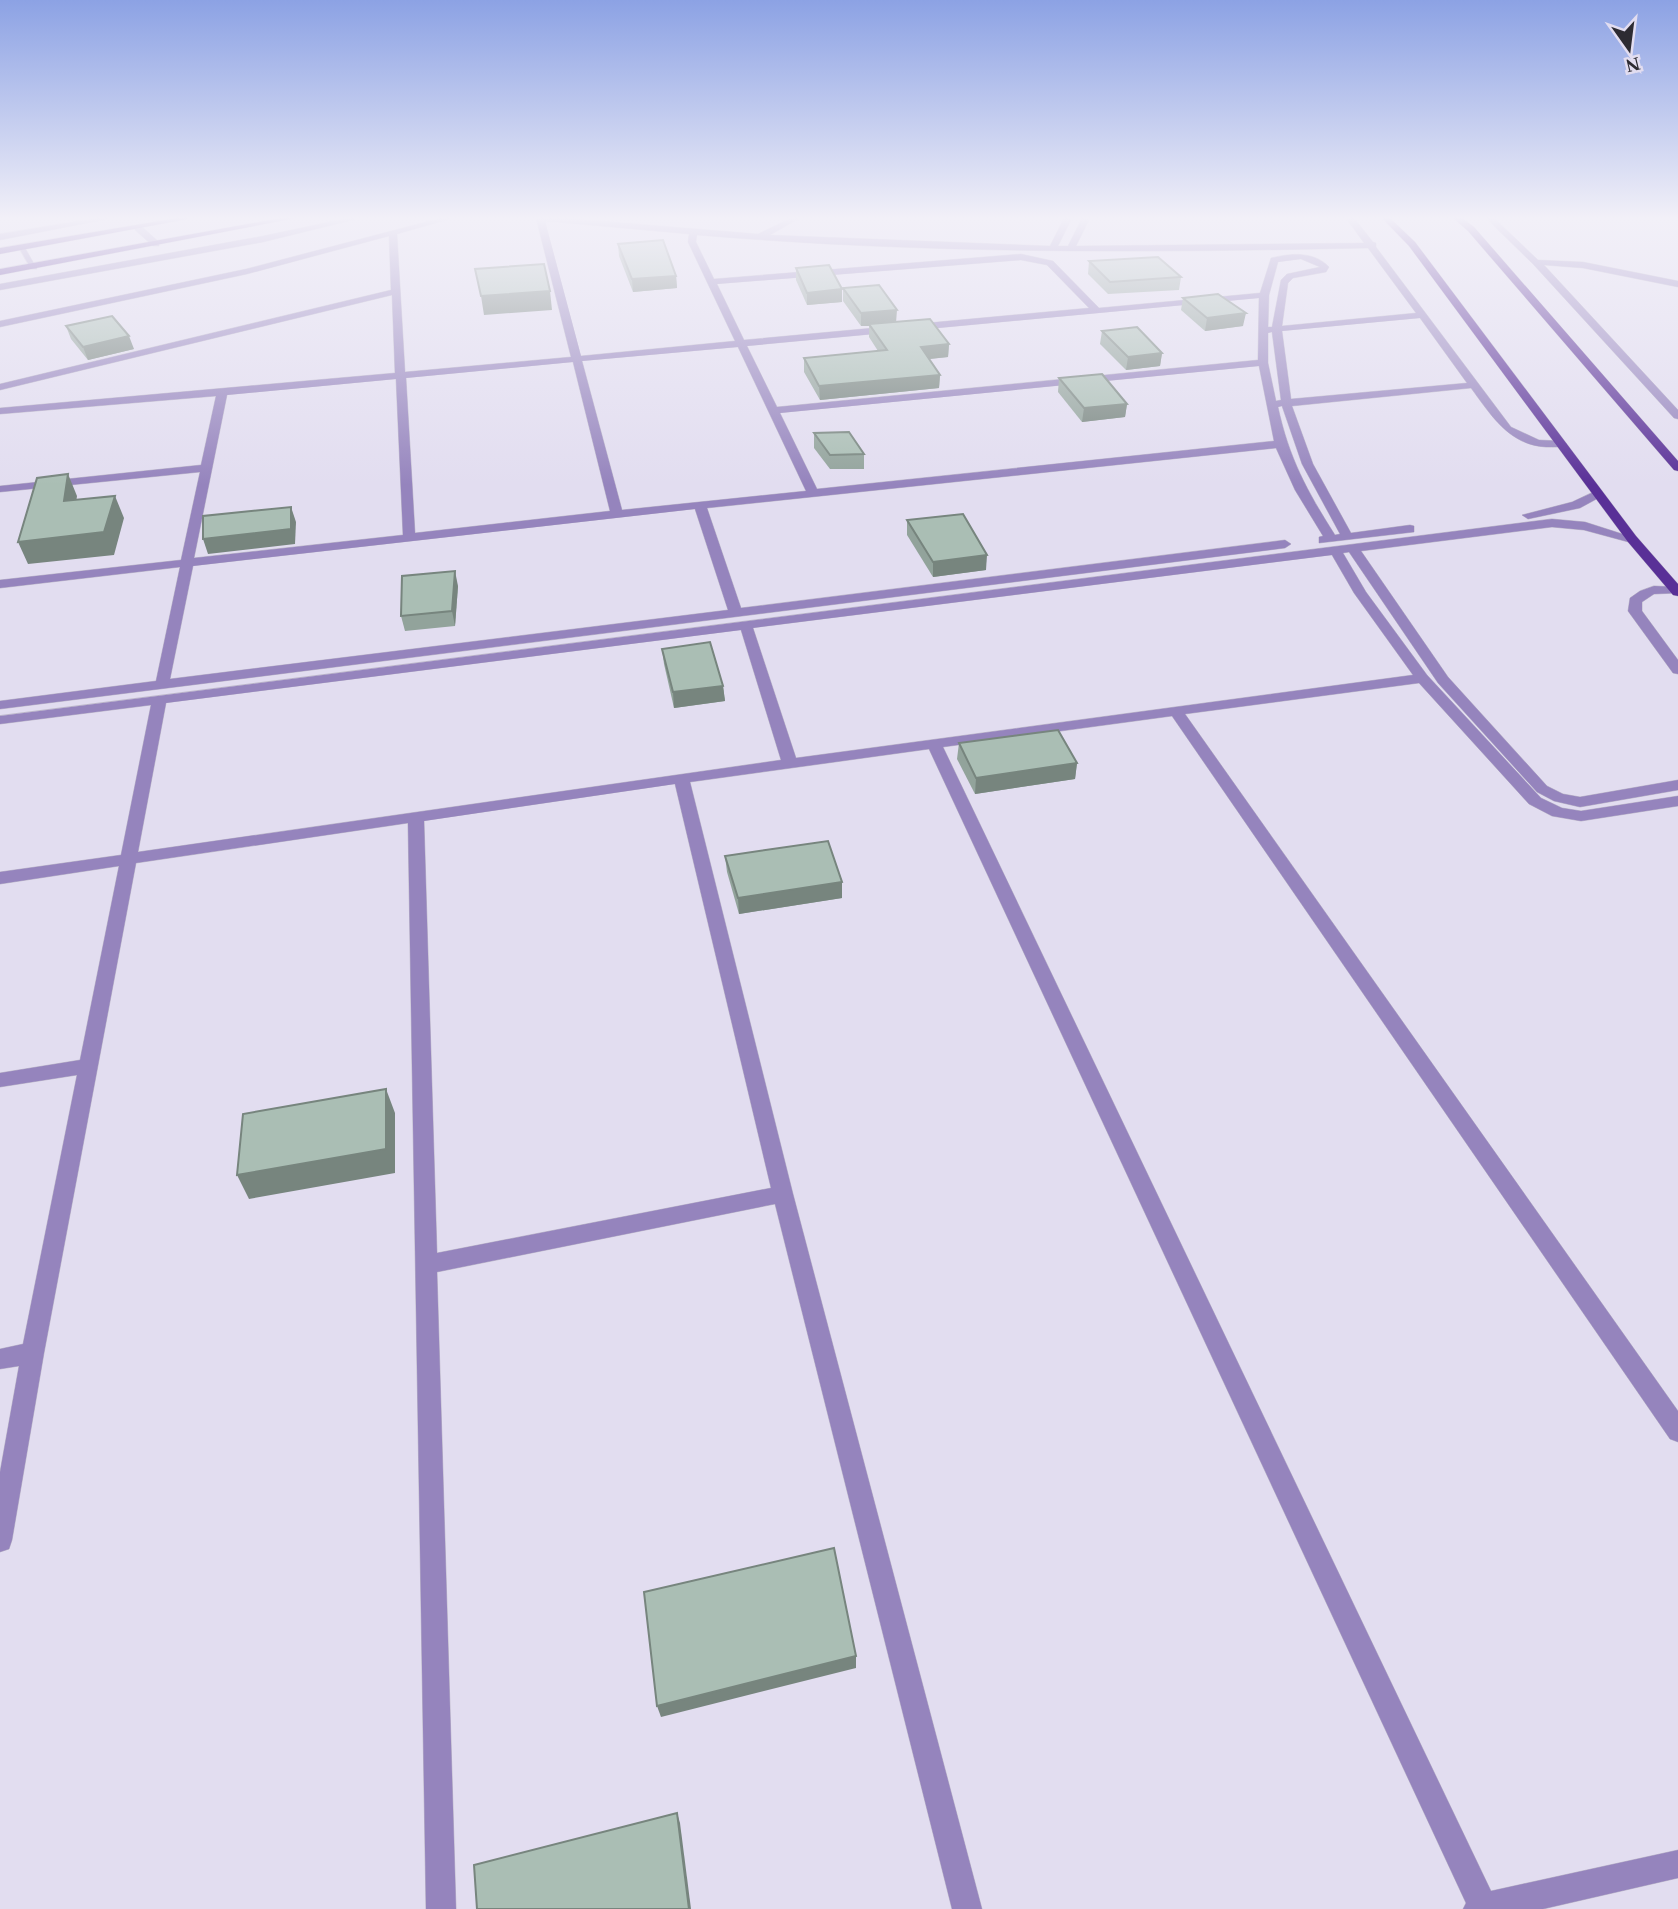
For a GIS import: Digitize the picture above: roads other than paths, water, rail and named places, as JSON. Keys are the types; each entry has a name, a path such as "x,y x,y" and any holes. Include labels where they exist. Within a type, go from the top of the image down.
{"main road":[{"path":"1459,307 1632,539 1677,591"},
{"path":"1539,307 1678,468"}],"street":[{"path":"0,318 51,307"},
{"path":"0,324 79,307"},
{"path":"0,387 331,307"},
{"path":"399,307 409,538"},
{"path":"563,307 617,514"},
{"path":"725,307 813,493"},
{"path":"1093,307 1096,310"},
{"path":"0,411 1129,307"},
{"path":"1264,307 1263,363 1280,444 1301,490 1360,593 1422,678 1535,801 1558,812 1581,816 1678,801"},
{"path":"1281,307 1278,325 1279,363 1286,398 1306,464 1322,498 1350,543 1443,680 1542,789 1559,798 1580,802 1678,785"},
{"path":"1418,307 1507,429 1536,443 1561,443"},
{"path":"1578,307 1678,416"},
{"path":"1263,326 1421,311"},
{"path":"774,411 1263,363"},
{"path":"1271,399 1470,380"},
{"path":"0,1540 33,1353 160,693 222,392"},
{"path":"0,584 617,514 1280,444"},
{"path":"0,489 206,468"},
{"path":"1350,543 1544,513 1576,505 1598,494"},
{"path":"700,505 736,613"},
{"path":"0,720 160,693 736,613 1333,544 1552,523 1586,526 1632,539"},
{"path":"0,705 160,693 746,626 1333,544"},
{"path":"1677,591 1653,589 1642,593 1635,601 1635,611 1678,670"},
{"path":"746,626 790,764"},
{"path":"0,878 681,778 1422,678"},
{"path":"1176,712 1678,1431"},
{"path":"935,745 1480,1908 1678,1864"},
{"path":"681,778 783,1195 967,1909"},
{"path":"416,816 440,1909"},
{"path":"0,1080 89,1066"},
{"path":"425,1265 783,1195"},
{"path":"0,1359 33,1353"}]}
